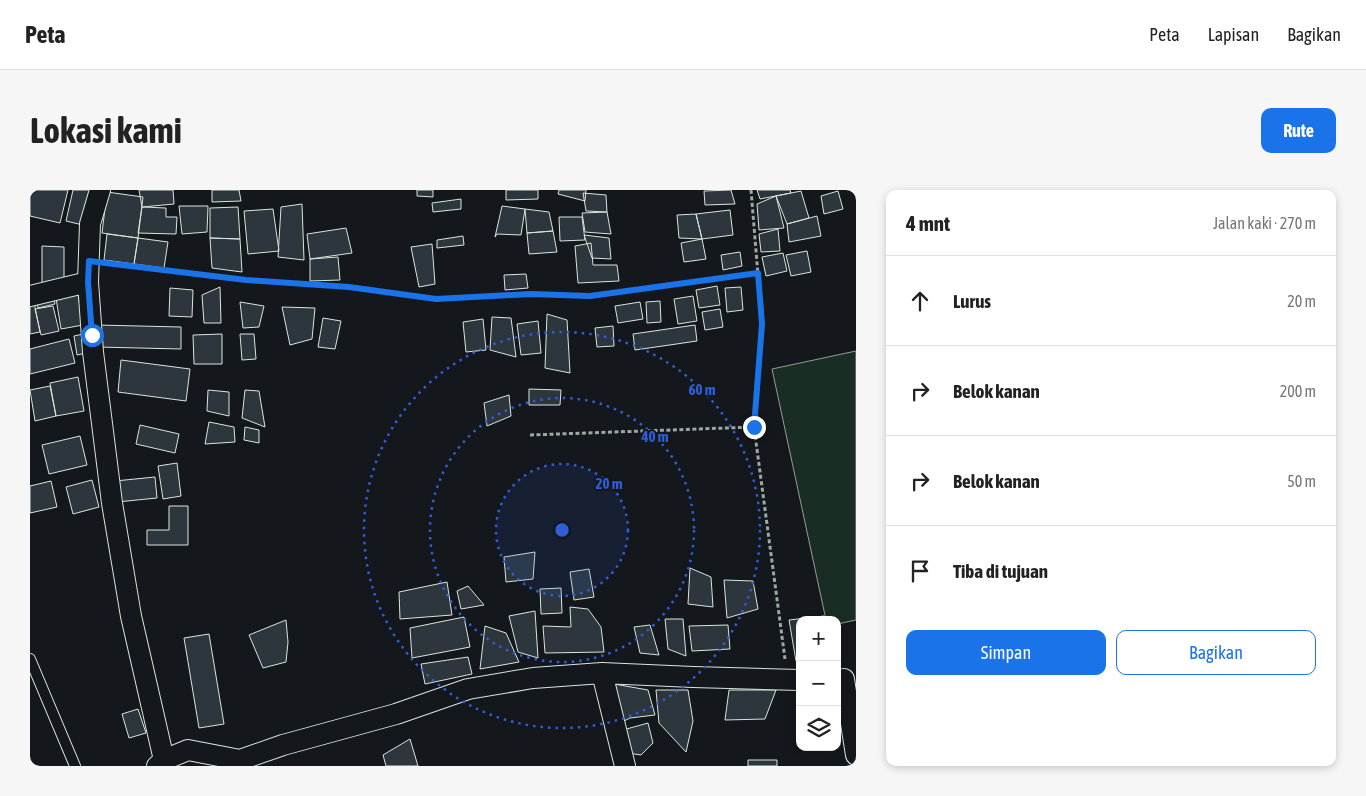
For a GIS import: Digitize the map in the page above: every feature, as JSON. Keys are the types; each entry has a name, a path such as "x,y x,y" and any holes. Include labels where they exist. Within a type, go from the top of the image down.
{"street":[{"path":"100,190 90,224 88,282 93,352 112,503 131,616 160,763 191,758 240,760 283,745 396,714 468,689 533,678 602,673 794,680"},
{"path":"30,296 88,282"},
{"path":"602,673 625,766"},
{"path":"846,679 856,755"}],"lane":[{"path":"30,659 75,766"}],"path":[{"path":"751,190 762,324 754,427 794,680"},
{"path":"89,261 246,280 349,287 436,299 531,294 590,296 758,273"},
{"path":"530,435 754,427"}],"green space":[{"path":"856,351 856,620 841,623 841,616 825,616 772,369"}],"building":[{"path":"30,190 68,190 60,223 30,216"},
{"path":"73,190 95,190 87,226 66,221"},
{"path":"139,190 173,190 174,204 142,207"},
{"path":"212,190 239,190 241,201 212,202"},
{"path":"417,190 433,190 433,197 417,196"},
{"path":"506,190 538,190 538,199 506,200"},
{"path":"559,190 586,190 585,201 558,194"},
{"path":"731,190 735,204 705,205 704,191"},
{"path":"757,190 790,190 791,193 760,199"},
{"path":"801,191 809,218 787,224 776,196"},
{"path":"838,191 843,209 824,214 821,196"},
{"path":"107,192 143,197 138,238 102,233"},
{"path":"583,193 606,195 607,212 586,211"},
{"path":"776,196 784,228 759,230 757,204"},
{"path":"461,199 461,209 433,212 432,203"},
{"path":"302,204 304,260 278,257 281,207"},
{"path":"179,206 208,206 207,232 182,234"},
{"path":"502,206 525,209 521,235 497,234 495,237"},
{"path":"142,207 166,208 166,217 177,217 176,234 138,233"},
{"path":"238,207 240,239 210,238 210,208"},
{"path":"273,209 279,251 248,254 244,211"},
{"path":"525,209 549,212 553,231 527,233"},
{"path":"730,210 733,235 702,239 696,214"},
{"path":"607,212 611,234 585,232 582,213"},
{"path":"696,214 702,239 679,238 677,215"},
{"path":"817,216 821,236 789,242 787,224"},
{"path":"559,217 582,217 585,240 560,241"},
{"path":"346,228 352,253 310,259 307,234"},
{"path":"778,229 780,251 761,252 759,234"},
{"path":"553,231 557,252 529,254 527,233"},
{"path":"107,234 138,238 134,264 104,260"},
{"path":"584,235 609,238 611,259 592,258"},
{"path":"463,236 464,245 437,248 437,240"},
{"path":"138,238 168,242 164,268 134,264"},
{"path":"210,238 240,239 242,272 212,268"},
{"path":"702,239 706,259 684,262 681,243"},
{"path":"591,243 593,265 617,265 619,281 578,283 575,246"},
{"path":"432,244 435,284 419,287 411,247"},
{"path":"42,246 64,247 64,284 42,284"},
{"path":"807,251 811,272 791,276 786,255"},
{"path":"740,252 742,266 723,270 721,255"},
{"path":"783,253 787,271 766,276 762,257"},
{"path":"338,257 340,280 310,281 310,259"},
{"path":"526,274 528,288 505,290 504,275"},
{"path":"717,286 720,305 699,308 696,290"},
{"path":"220,287 221,323 204,323 202,295"},
{"path":"741,287 743,310 727,312 725,288"},
{"path":"77,288 83,325 61,329 55,292"},
{"path":"170,288 193,290 192,317 169,316"},
{"path":"52,293 55,304 38,308 36,296"},
{"path":"693,296 697,321 678,324 674,299"},
{"path":"660,301 661,322 647,323 646,302"},
{"path":"34,302 40,332 30,334 30,303"},
{"path":"240,302 264,306 259,327 243,328"},
{"path":"640,302 643,319 618,323 615,306"},
{"path":"53,306 59,331 41,335 35,309"},
{"path":"282,307 315,308 312,339 290,345"},
{"path":"720,309 723,327 705,330 702,312"},
{"path":"547,314 567,320 570,373 545,368"},
{"path":"492,317 511,318 516,357 490,350"},
{"path":"323,318 341,321 335,349 318,347"},
{"path":"483,319 486,350 466,352 463,322"},
{"path":"538,321 541,353 521,355 517,324"},
{"path":"97,325 181,327 181,349 97,347"},
{"path":"695,325 697,341 635,350 633,334"},
{"path":"613,326 614,346 597,347 595,328"},
{"path":"88,333 91,352 77,355 74,336"},
{"path":"222,334 222,364 194,364 193,335"},
{"path":"240,334 254,334 256,359 242,360"},
{"path":"69,339 75,363 30,374 30,349"},
{"path":"121,360 190,369 186,401 118,392"},
{"path":"78,377 84,411 56,416 50,383"},
{"path":"50,386 56,416 35,421 30,390"},
{"path":"529,389 561,390 560,405 529,405"},
{"path":"208,390 229,392 229,416 207,411"},
{"path":"245,390 259,391 265,427 242,418"},
{"path":"509,395 511,416 487,426 484,403"},
{"path":"209,422 234,427 235,442 205,444"},
{"path":"140,425 179,434 175,453 136,444"},
{"path":"245,427 259,430 259,443 244,440"},
{"path":"80,436 87,465 49,474 42,445"},
{"path":"177,463 181,496 163,499 158,466"},
{"path":"155,477 157,498 117,502 115,481"},
{"path":"92,480 99,507 73,514 66,487"},
{"path":"51,481 57,507 30,513 30,486"},
{"path":"169,506 188,506 188,545 147,545 147,530 169,530"},
{"path":"535,552 533,579 506,582 504,557"},
{"path":"690,568 711,577 713,607 688,604"},
{"path":"589,569 594,597 574,600 570,572"},
{"path":"724,580 753,581 758,609 727,618"},
{"path":"447,582 452,615 400,619 399,592"},
{"path":"468,586 484,605 461,609 457,591"},
{"path":"561,588 562,613 541,614 540,589"},
{"path":"570,607 588,609 601,627 604,652 545,653 543,626 571,627"},
{"path":"535,611 538,658 518,652 509,616"},
{"path":"464,617 470,647 412,658 410,628"},
{"path":"665,619 683,619 686,656 668,649"},
{"path":"796,619 796,661 789,620"},
{"path":"286,620 288,642 286,662 263,668 249,635"},
{"path":"650,625 659,655 640,653 634,627"},
{"path":"728,625 730,649 692,651 689,626"},
{"path":"485,626 506,633 519,662 480,669"},
{"path":"209,634 224,724 199,728 184,638"},
{"path":"468,657 472,674 425,684 421,664"},
{"path":"614,684 648,690 655,715 630,718 622,722"},
{"path":"656,690 688,690 693,721 686,752 659,723"},
{"path":"729,690 776,690 765,719 725,720"},
{"path":"138,709 146,733 129,738 122,714"},
{"path":"648,723 653,743 641,755 628,753 623,730"},
{"path":"410,739 418,766 386,766 383,755"},
{"path":"748,760 777,760 777,766 748,766"}],"route":[{"path":"92,335 88,282 89,261 246,280 349,287 436,299 531,294 590,296 758,273 762,324 754,427"}]}
